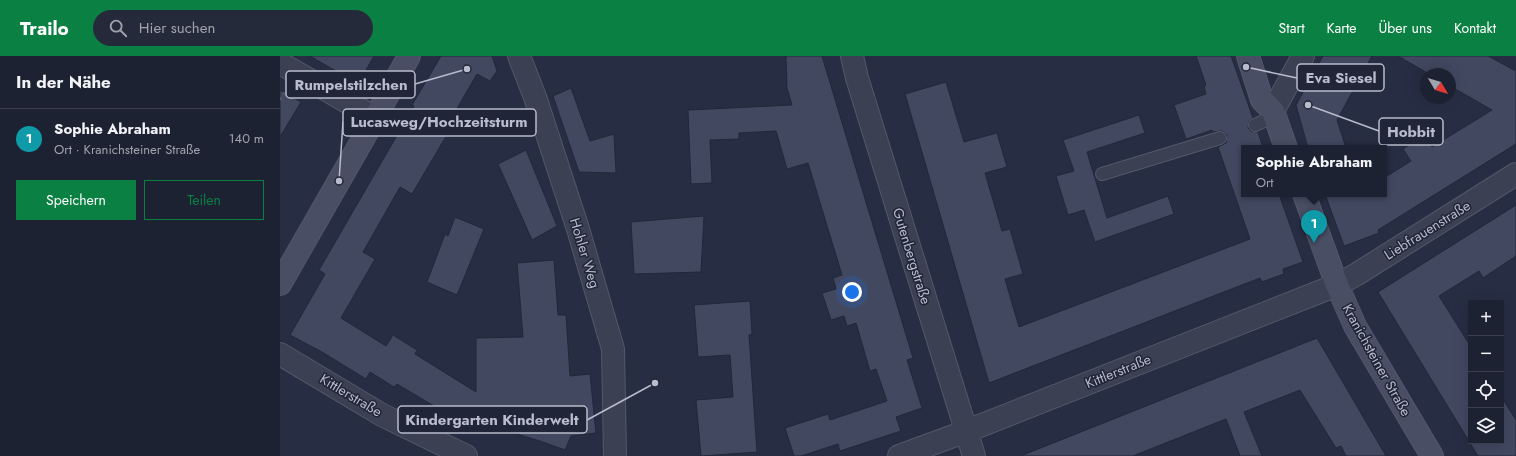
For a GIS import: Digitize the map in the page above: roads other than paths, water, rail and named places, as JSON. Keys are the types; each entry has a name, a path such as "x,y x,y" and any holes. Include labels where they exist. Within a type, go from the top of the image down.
{"main road":[{"path":"280,284 409,56"},
{"path":"1248,56 1262,100 1274,114"},
{"path":"1263,56 1274,91 1274,114 1285,145"},
{"name":"Kranichsteiner Straße","path":"1305,197 1337,285 1354,326 1432,456"}],"street":[{"name":"Hohler Weg","path":"519,56 535,97 580,234 613,349 615,456"},
{"name":"Gutenbergstraße","path":"852,56 857,78 974,456"},
{"path":"1274,114 1303,56"},
{"path":"280,62 375,118"},
{"name":"Liebfrauenstraße","path":"1337,285 1516,174"},
{"name":"Kittlerstraße","path":"899,456 967,431 1337,285"},
{"name":"Kittlerstraße","path":"280,354 382,414 466,456"}],"lane":[{"path":"1255,125 1274,114"},
{"path":"1102,174 1220,138"}],"place":[{"name":"Eva Siesel","path":"1246,67"},
{"name":"Rumpelstilzchen","path":"467,69"},
{"name":"Hobbit","path":"1308,105"},
{"name":"Lucasweg/Hochzeitsturm","path":"339,181"},
{"name":"Sophie Abraham","path":"1314,243"},
{"name":"Kindergarten Kinderwelt","path":"655,383"}]}
